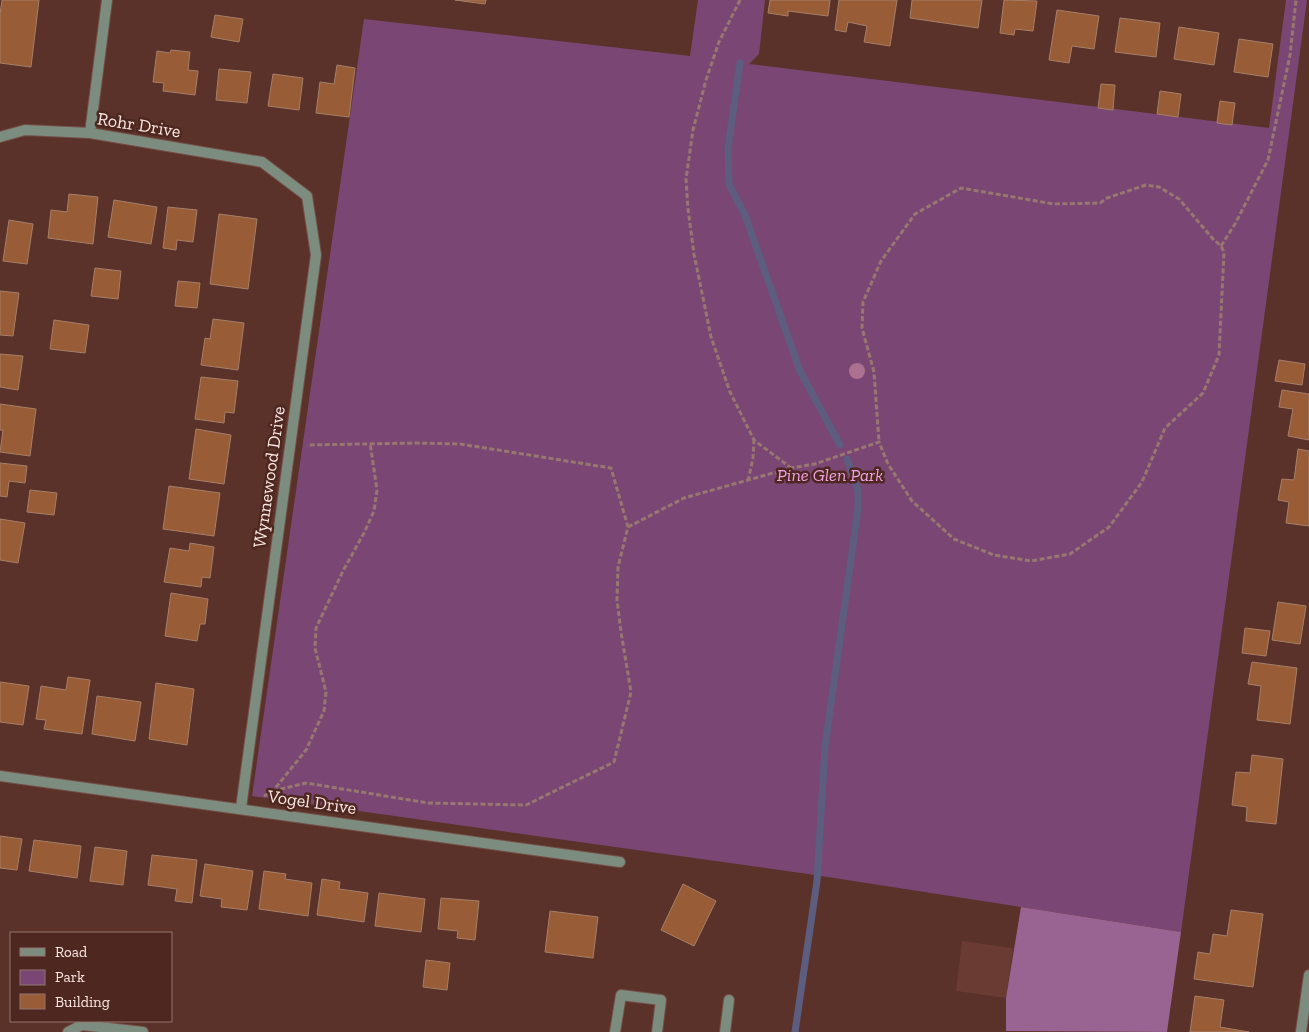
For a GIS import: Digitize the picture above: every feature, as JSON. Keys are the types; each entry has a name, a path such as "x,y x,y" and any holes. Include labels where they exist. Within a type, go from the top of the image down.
{"street":[{"path":"90,133 107,0"},
{"name":"Rohr Drive","path":"0,137 25,130 90,133 262,162 270,168"},
{"name":"Wynnewood Drive","path":"241,808 316,255 307,196 270,168"},
{"name":"Vogel Drive","path":"0,776 620,862"},
{"path":"1301,1032 1309,975"},
{"path":"615,1032 621,995 661,1000 657,1032"},
{"path":"725,1032 729,1000"},
{"path":"68,1032 82,1025 143,1032"}],"path":[{"path":"740,0 719,42 706,80 693,130 686,179 688,209 694,254 711,337 730,392 754,440 791,468"},
{"path":"1221,246 1235,224 1268,160 1290,55 1296,0"},
{"path":"1146,185 1159,187 1179,199 1221,246 1224,252 1219,355 1203,393 1166,428 1142,482 1109,527 1070,554 1031,561 994,555 954,539 912,501 888,464 879,442 874,372 862,328 863,302 881,261 915,214 961,188 1063,204 1100,203 1107,198 1146,185"},
{"path":"748,481 753,458 754,440"},
{"path":"628,527 684,498 791,468 815,464 879,442"},
{"path":"273,791 306,750 324,711 326,692 316,648 316,628 374,511 377,490 370,443"},
{"path":"241,808 273,791 306,783 428,803 526,805 614,762 631,692 620,632 617,600 618,567 628,527 611,468 460,444 370,443 306,445"}],"shaded area":[{"path":"1021,907 1181,932 1167,1032 1006,1031 1006,998"},
{"path":"962,941 1013,948 1006,998 956,991"}],"green space":[{"name":"Pine Glen Park","path":"698,0 765,0 759,54 749,64 1269,128 1286,0 1307,0 1181,932 815,875 252,796 364,19 690,56"}],"building":[{"path":"2,0 39,0 31,67 0,63 0,14"},
{"path":"455,0 486,0 485,4"},
{"path":"770,0 830,0 828,16 788,11 788,16 768,13"},
{"path":"839,0 897,0 890,46 864,42 867,26 848,22 846,32 835,30"},
{"path":"912,0 982,0 978,28 910,18"},
{"path":"1004,0 1037,1 1033,31 1015,29 1014,35 1000,33"},
{"path":"1057,10 1099,16 1094,49 1072,46 1069,63 1049,60"},
{"path":"215,15 243,19 239,42 211,37"},
{"path":"1120,18 1160,23 1156,57 1115,52"},
{"path":"1179,27 1219,33 1214,65 1174,59"},
{"path":"1239,39 1273,44 1268,77 1234,72"},
{"path":"171,50 190,52 188,70 198,71 195,95 163,91 164,83 153,82 157,51 170,53"},
{"path":"337,65 355,68 349,117 316,113 320,82 334,84"},
{"path":"219,69 251,72 247,103 216,100"},
{"path":"273,74 303,78 299,110 268,106"},
{"path":"1101,84 1115,85 1113,110 1098,108"},
{"path":"1160,91 1181,94 1178,117 1157,114"},
{"path":"1220,101 1235,103 1232,125 1217,123"},
{"path":"69,194 98,197 93,244 48,238 51,210 67,212"},
{"path":"114,200 157,207 151,244 108,237"},
{"path":"168,207 197,210 193,242 177,240 176,250 163,248"},
{"path":"219,214 257,219 248,289 210,284"},
{"path":"9,220 33,224 27,264 3,261"},
{"path":"95,268 121,271 118,299 91,296"},
{"path":"178,281 200,283 197,308 175,306"},
{"path":"0,291 19,293 13,336 0,335"},
{"path":"213,319 244,323 238,370 201,365 205,338 210,339"},
{"path":"54,320 89,325 85,353 50,349"},
{"path":"0,354 23,356 18,390 0,387"},
{"path":"1279,360 1305,364 1302,385 1275,381"},
{"path":"201,377 238,381 234,413 225,412 224,423 195,419"},
{"path":"1282,390 1309,394 1309,440 1288,436 1293,409 1279,407"},
{"path":"0,404 36,409 30,456 0,452 3,430 0,430"},
{"path":"196,429 231,435 224,484 189,479"},
{"path":"1298,449 1309,451 1309,526 1286,523 1289,502 1278,500 1282,479 1294,480"},
{"path":"0,463 27,466 25,483 9,481 7,497 0,496"},
{"path":"169,486 220,493 214,536 163,529"},
{"path":"30,490 57,493 54,515 27,512"},
{"path":"0,519 25,523 18,563 0,560"},
{"path":"190,543 214,547 210,578 202,577 201,587 164,582 170,548 189,551"},
{"path":"171,593 208,599 205,624 200,624 197,641 165,636"},
{"path":"1278,602 1306,606 1300,644 1272,640"},
{"path":"1245,628 1270,631 1266,656 1242,653"},
{"path":"1252,662 1297,668 1290,724 1257,720 1261,686 1248,684"},
{"path":"68,677 90,680 82,734 44,729 46,720 36,719 41,686 66,690"},
{"path":"0,682 29,686 23,725 0,722"},
{"path":"156,683 194,689 187,745 149,739"},
{"path":"97,696 141,702 135,741 92,734"},
{"path":"1252,755 1283,759 1276,824 1246,821 1247,807 1232,805 1236,772 1250,773"},
{"path":"0,836 22,839 17,870 0,868"},
{"path":"34,840 81,846 77,878 29,871"},
{"path":"95,847 127,851 123,885 90,881"},
{"path":"152,855 197,860 192,903 175,901 177,889 148,885"},
{"path":"205,864 253,871 247,910 221,907 222,899 200,896"},
{"path":"264,871 286,874 285,879 312,883 308,916 259,909"},
{"path":"322,879 340,882 339,889 368,893 364,922 317,915"},
{"path":"683,884 716,901 694,946 661,930"},
{"path":"379,893 425,899 421,932 375,926"},
{"path":"441,898 479,901 475,940 457,938 458,931 438,929"},
{"path":"1231,910 1263,914 1253,987 1194,979 1198,952 1210,954 1213,934 1227,936"},
{"path":"550,911 598,917 593,958 545,952"},
{"path":"426,960 450,963 447,990 423,987"},
{"path":"1195,996 1224,1000 1220,1027 1249,1032 1190,1032"}],"waterway":[{"path":"740,63 728,148 729,184 745,215 800,371 840,445"},
{"path":"795,1032 817,881 825,747 858,509 858,490 847,459"}]}
